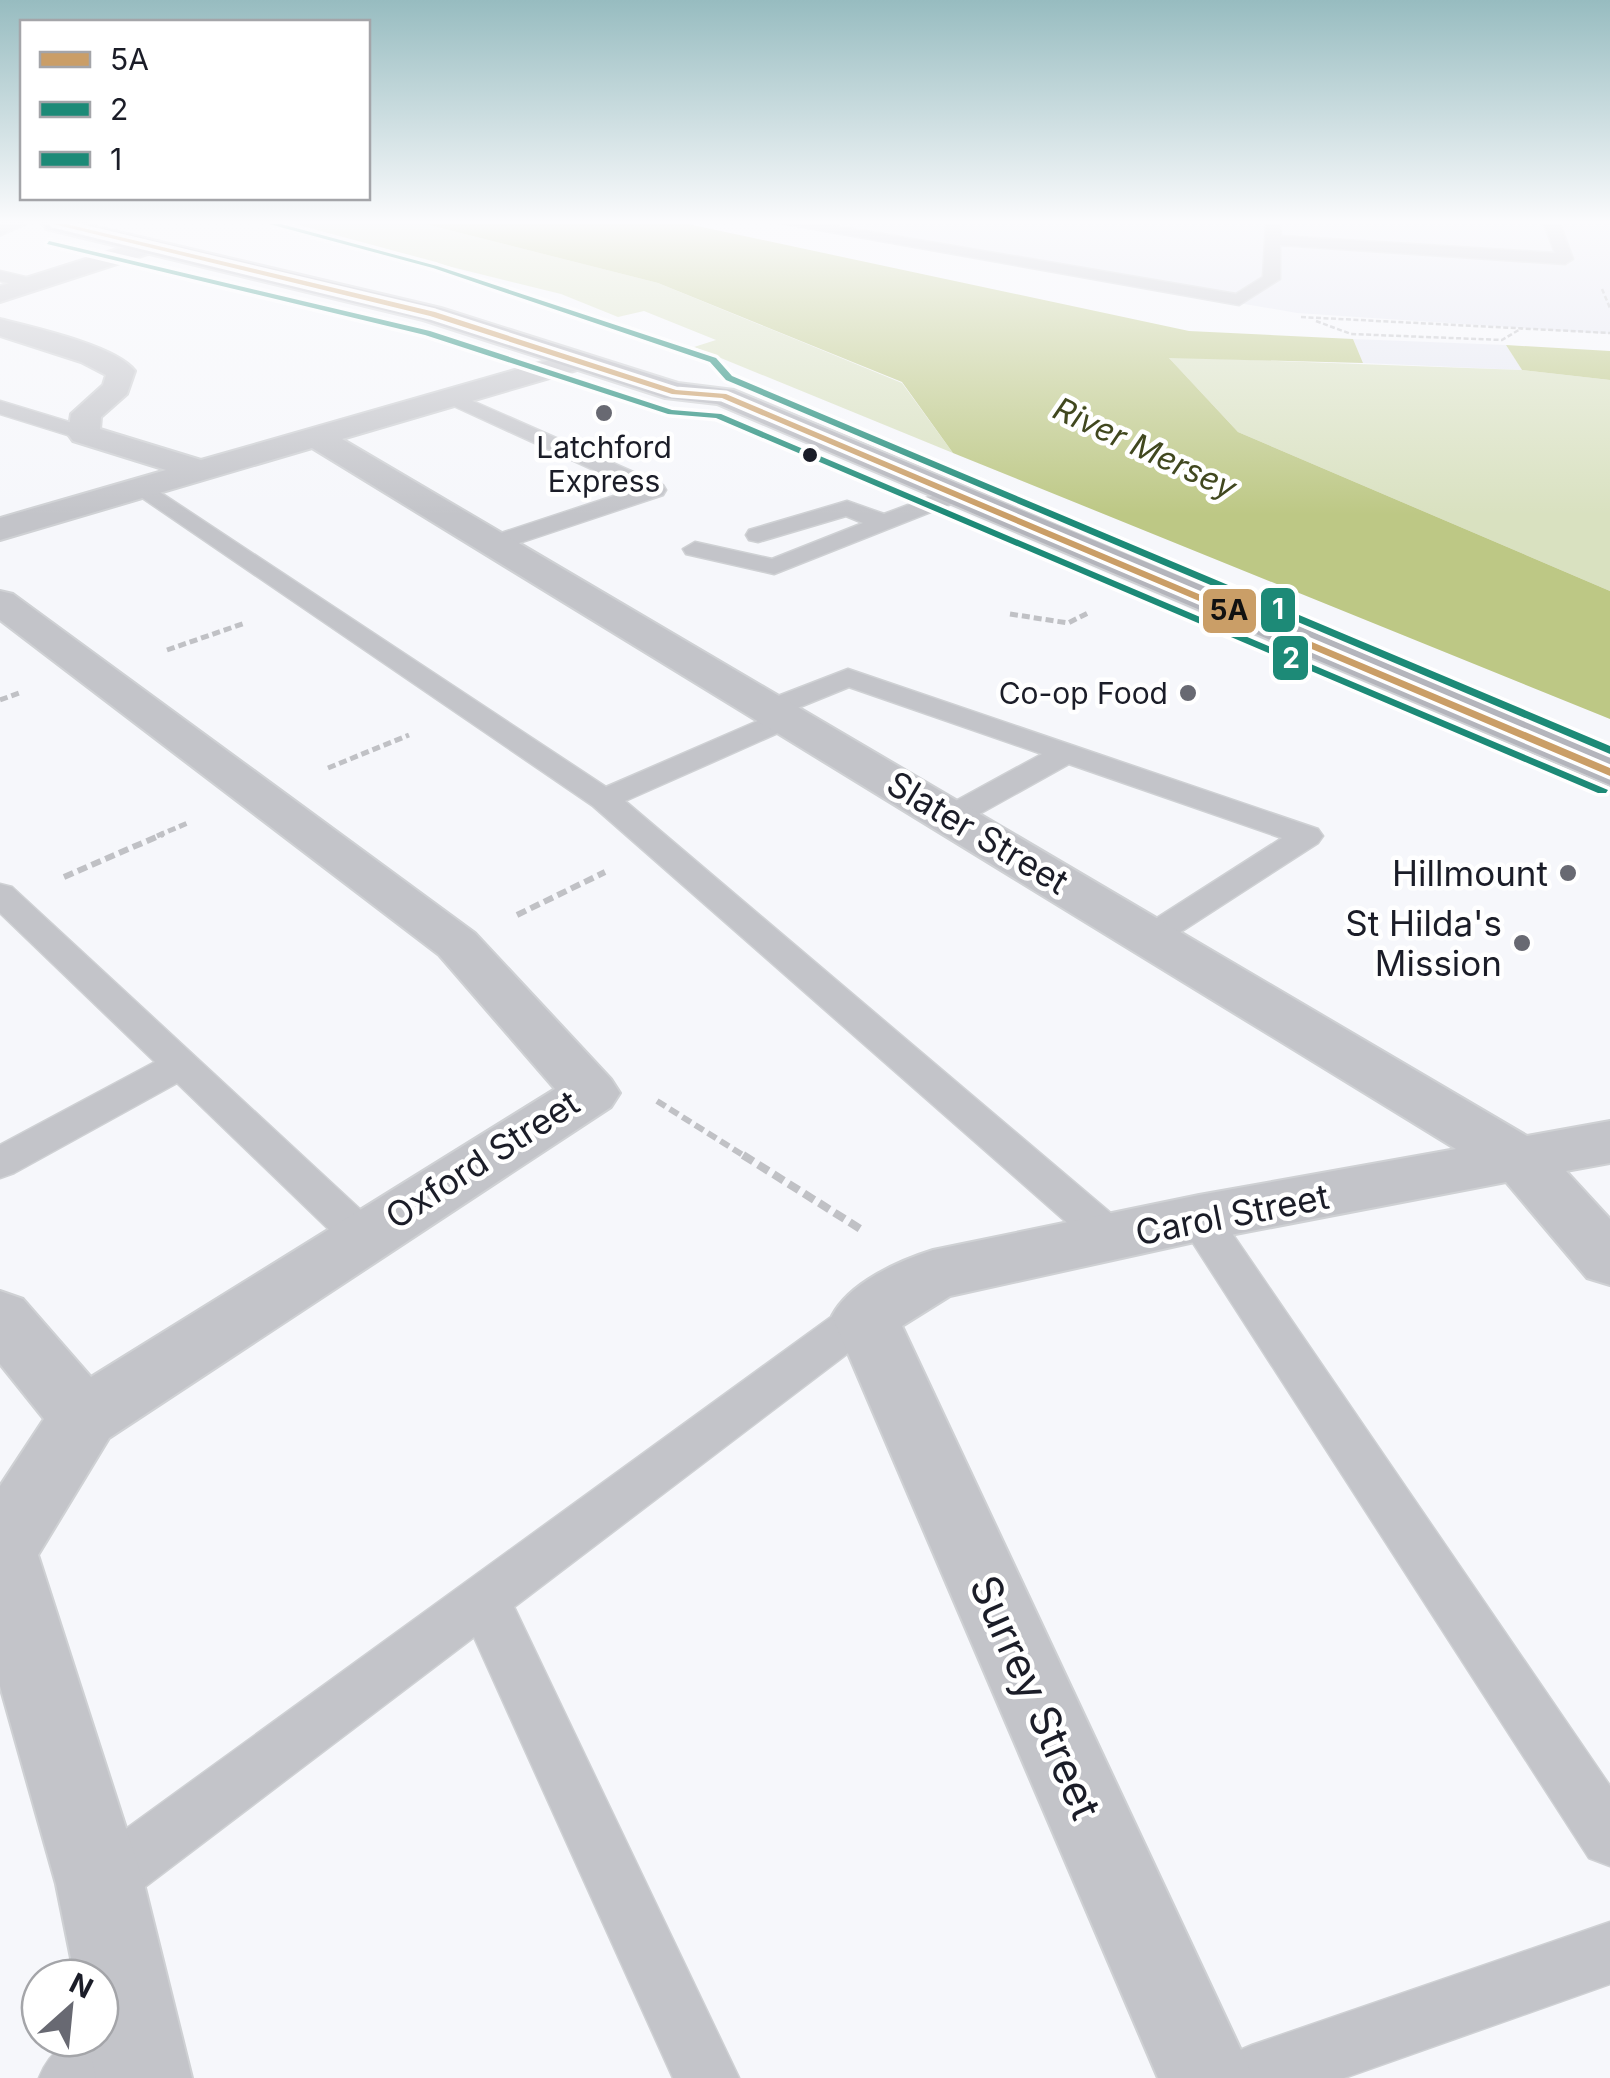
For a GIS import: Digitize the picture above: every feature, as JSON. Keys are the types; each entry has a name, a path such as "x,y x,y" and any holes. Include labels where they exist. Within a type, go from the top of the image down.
{"highway":[{"path":"454,321 675,392 715,394 1610,772"},
{"path":"534,321 705,378 715,394"}],"street":[{"path":"0,328 91,356 121,371 116,388 86,414 84,434 204,472"},
{"path":"9,522 146,490 577,360"},
{"name":"Slater Street","path":"317,438 1522,1161 1610,1261"},
{"name":"Oxford Street","path":"0,602 457,944 591,1093 84,1417"},
{"name":"Carol Street","path":"866,1316 933,1275 1199,1218 1610,1142"},
{"name":"Surrey Street","path":"866,1316 1206,2078"},
{"path":"0,1317 84,1417 0,1551 100,1884 117,2065"}],"lane":[{"path":"452,398 655,490 495,543"},
{"path":"0,407 84,434"},
{"path":"146,490 604,800 1112,1238"},
{"path":"695,549 774,567 953,494"},
{"path":"758,535 848,508 883,522"},
{"path":"604,800 848,676 1307,836 1150,936"},
{"path":"952,816 1068,752"},
{"path":"0,894 362,1236"},
{"path":"0,1163 181,1064"},
{"path":"1199,1218 1610,1837"},
{"path":"100,1884 482,1597 866,1316"},
{"path":"482,1597 706,2078"},
{"path":"1252,2078 1610,1953"}],"path":[{"path":"1316,321 1351,334 1502,340 1522,328"},
{"path":"1383,321 1610,332"},
{"path":"100,674 312,599"},
{"path":"1010,614 1068,622 1102,606"},
{"path":"457,944 658,846"},
{"path":"591,1093 658,1102 933,1275"}],"shaded area":[{"path":"669,321 751,321 902,383 953,453 694,347 716,340"},
{"path":"1416,321 1610,321 1610,334"},
{"path":"1353,339 1506,345 1522,370 1363,363"},
{"path":"1168,357 1522,370 1610,380 1610,591 1238,432"}],"water":[{"name":"River Mersey","path":"752,321 1142,321 1189,331 1353,339 1363,363 1169,358 1238,432 1610,591 1610,719 953,453 902,382"},
{"path":"1506,345 1610,351 1610,380 1522,370"}],"transit line":[{"name":"2","path":"376,321 427,333 671,412 718,416 1602,790"},
{"name":"5A","path":"454,321 675,392 723,396 1610,772"},
{"name":"1","path":"596,321 713,360 729,378 1610,750"}],"place":[{"name":"Latchford Express","path":"604,413"},
{"name":"Co-op Food","path":"1188,693"},
{"name":"Hillmount","path":"1568,873"},
{"name":"St Hilda's Mission","path":"1522,943"}]}
